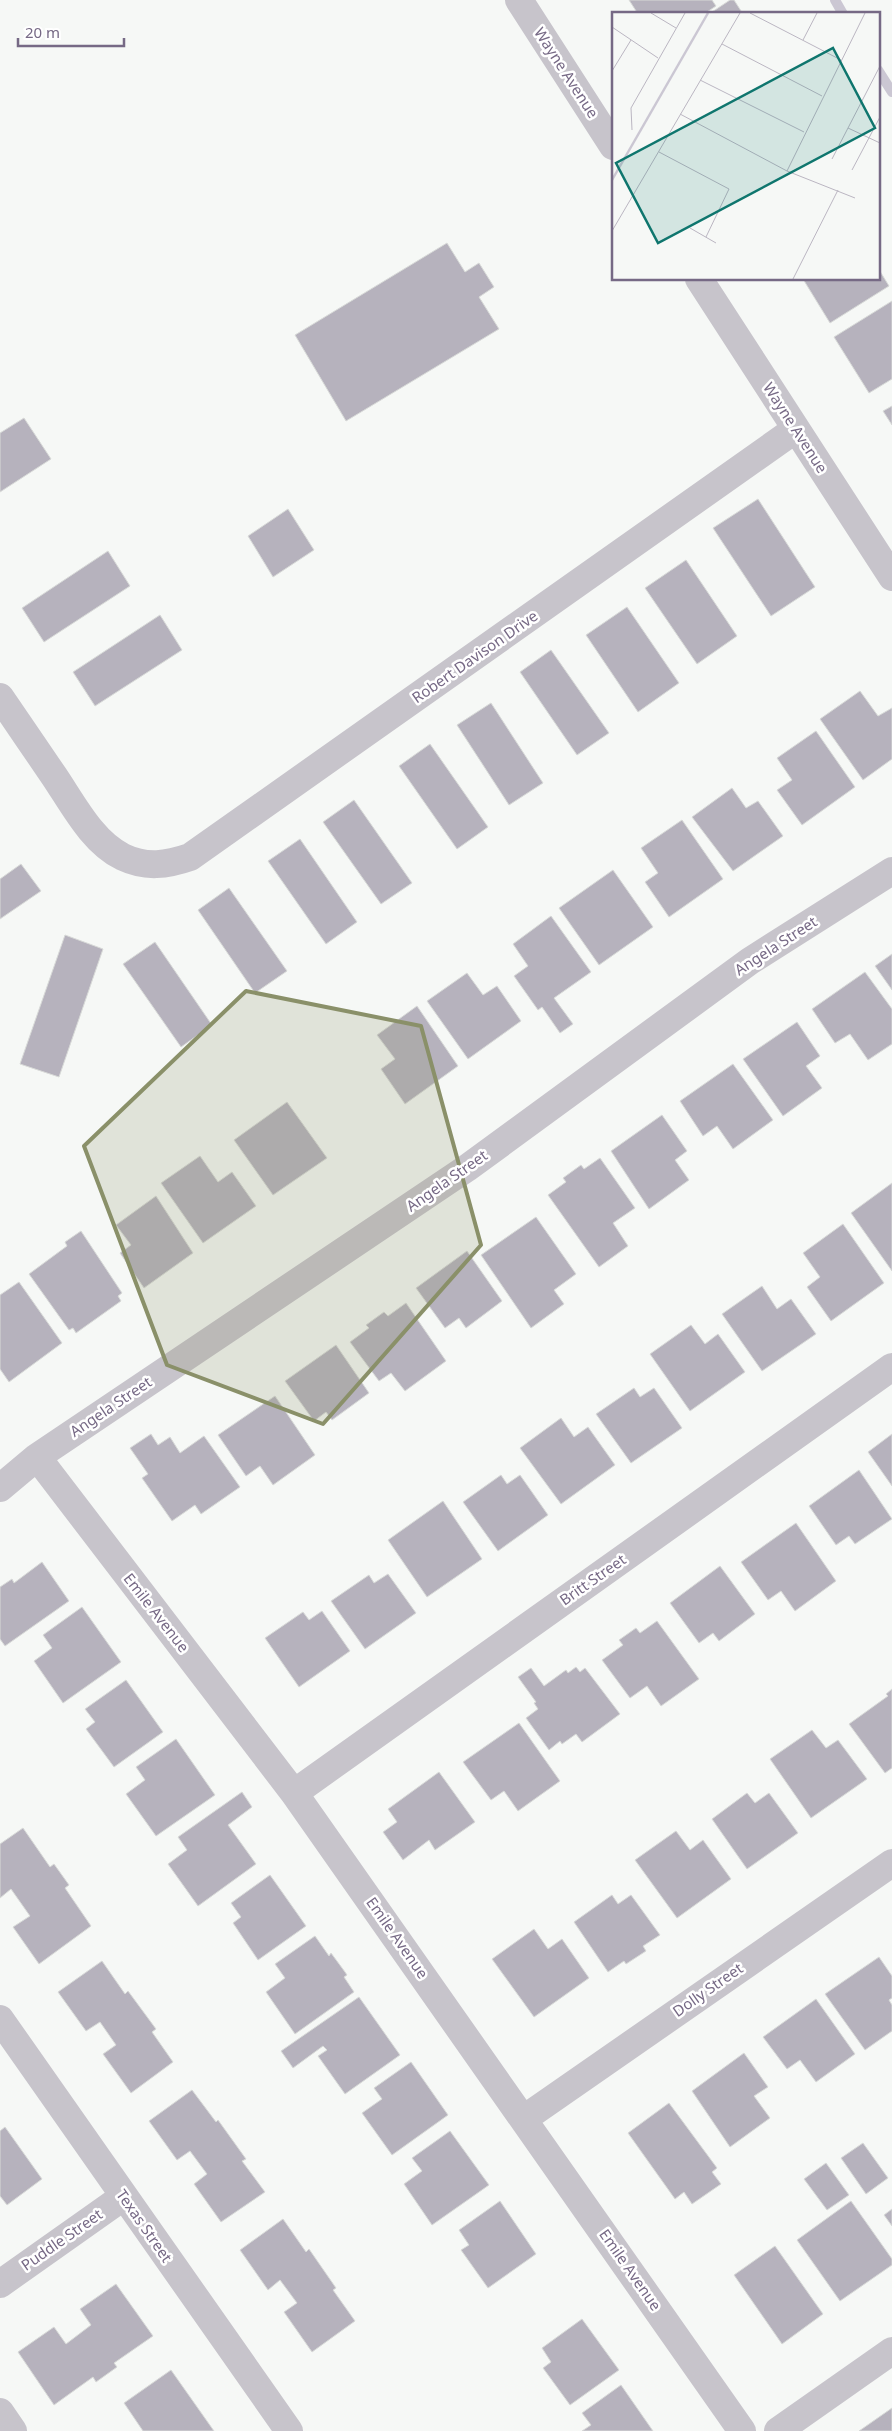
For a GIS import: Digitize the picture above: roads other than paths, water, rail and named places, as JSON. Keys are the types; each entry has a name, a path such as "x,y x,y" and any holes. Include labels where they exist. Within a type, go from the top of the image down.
{"street":[{"name":"Wayne Avenue","path":"519,0 612,144"},
{"name":"Wayne Avenue","path":"700,280 892,577"},
{"name":"Robert Davison Drive","path":"0,697 90,829 109,848 123,857 146,865 171,864 190,858 796,430"},
{"name":"Angela Street","path":"0,1488 37,1457 467,1168 750,961 892,871"},
{"name":"Britt Street","path":"294,1792 892,1368"},
{"name":"Emile Avenue","path":"37,1457 294,1792 525,2118 742,2431"},
{"name":"Dolly Street","path":"525,2118 892,1863"},
{"name":"Texas Street","path":"0,2019 123,2197 289,2431"},
{"name":"Puddle Street","path":"0,2284 123,2197"},
{"path":"778,2431 892,2352"},
{"path":"0,2412 13,2431"}],"waterway":[{"path":"835,0 842,12"},
{"path":"880,73 892,92"}]}
